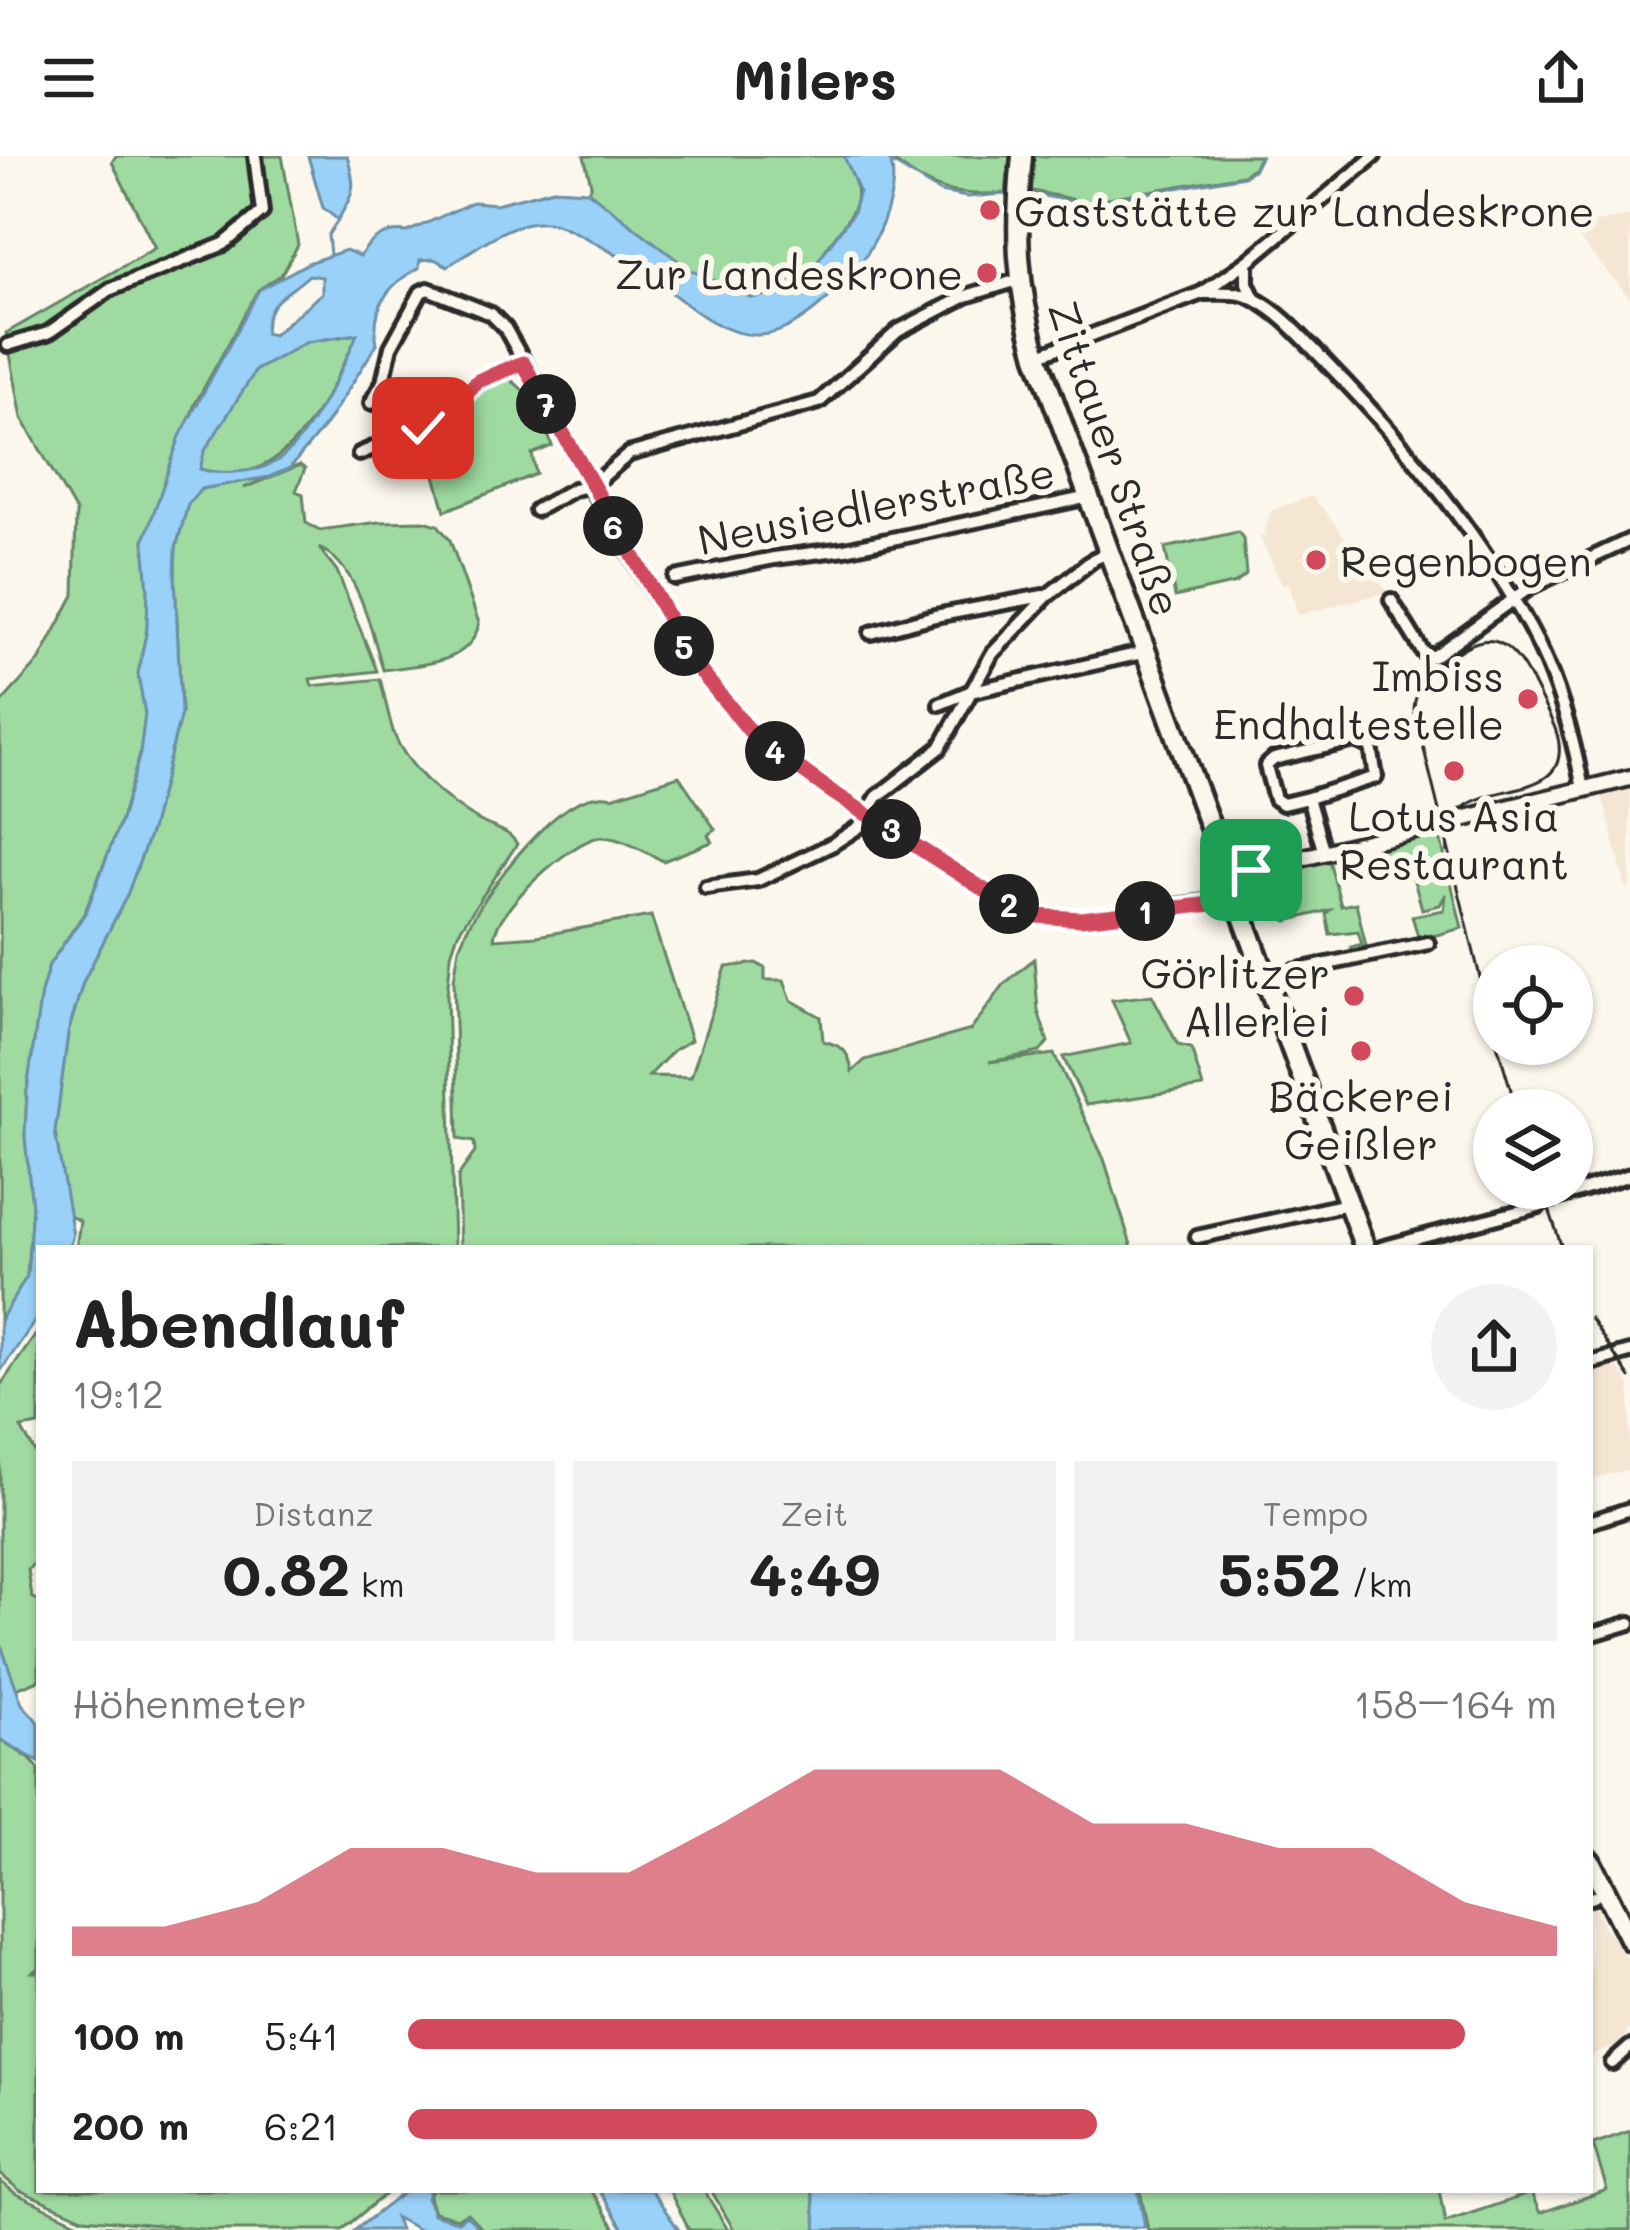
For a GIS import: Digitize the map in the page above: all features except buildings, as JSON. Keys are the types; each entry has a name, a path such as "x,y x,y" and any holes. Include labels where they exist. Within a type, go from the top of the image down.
{"main road":[{"name":"Zittauer Straße","path":"1022,156 1018,280 1037,356 1364,1245"},
{"path":"1593,1861 1630,1918"},
{"path":"1593,1862 1630,1940"}],"street":[{"path":"8,345 48,333 111,289 224,244 262,212 255,156"},
{"path":"1037,356 1202,293 1247,262 1374,156"},
{"path":"1247,262 1253,298"},
{"path":"536,510 593,484 629,454 819,402 898,331 966,296 1018,280"},
{"path":"370,403 382,382 391,347 424,290 491,314 506,328 658,605 724,703 754,736 1000,900 1036,916 1081,919 1236,898"},
{"path":"1202,293 1234,292 1253,298 1299,335 1377,416 1448,506 1512,599 1542,653 1565,712 1583,789"},
{"path":"359,454 423,428 478,381 523,363"},
{"name":"Neusiedlerstraße","path":"675,578 1089,497"},
{"path":"1391,600 1423,652 1433,657 1512,599 1630,540"},
{"path":"706,887 758,880 859,827 877,797 940,748 992,654 1047,596 1110,552"},
{"path":"871,633 934,616 1047,596"},
{"path":"940,704 969,692 1146,652"},
{"path":"1355,740 1371,747 1376,777 1308,799 1283,804 1275,799 1266,766 1274,759 1355,740"},
{"path":"1228,876 1630,778"},
{"path":"1308,799 1324,853"},
{"path":"1265,977 1427,943"},
{"path":"1593,1187 1630,1175"},
{"path":"1197,1237 1348,1204"},
{"path":"1392,1245 1528,1209"},
{"path":"1593,1363 1630,1352"},
{"path":"1593,1521 1630,1509"},
{"path":"1593,1634 1630,1622"},
{"path":"1612,2063 1630,2047"}],"shaded area":[{"path":"1630,216 1630,298 1579,239 1580,225"},
{"name":"Regenbogen","path":"1311,496 1387,592 1298,615 1289,583 1282,584 1260,537 1271,511"},
{"path":"1630,785 1630,887 1626,888 1601,791"},
{"path":"1616,1365 1630,1385 1630,1469 1593,1478 1593,1371"},
{"path":"1593,1902 1630,1962 1630,2029 1617,2046 1593,2054"}],"green space":[{"path":"116,156 282,156 298,245 281,275 258,290 195,404 144,540 148,589 147,629 138,674 145,714 140,754 121,820 85,912 49,965 41,993 27,1091 25,1137 32,1206 27,1276 0,1321 0,704 39,661 74,595 76,512 22,418 6,333 155,248 112,162"},
{"path":"584,156 844,156 855,181 856,199 849,216 792,287 760,295 734,291 680,264 588,191 591,184"},
{"path":"888,156 1014,156 1006,193 988,194 942,189"},
{"path":"1032,156 1260,156 1243,175 1085,202 1028,190"},
{"path":"358,334 317,411 280,455 257,468 230,474 200,469 203,452 256,370 307,342"},
{"path":"509,378 537,402 552,446 532,454 536,474 445,511 423,432 484,388"},
{"path":"300,465 305,469 296,491 303,494 306,523 320,530 379,522 438,525 450,540 479,623 466,648 454,655 383,670 354,584 333,557 319,548 337,571 377,671 310,679 312,686 380,679 394,734 418,771 454,804 517,844 458,933 451,954 447,995 454,1245 76,1245 80,1221 68,1215 55,1132 68,1033 83,982 127,895 151,830 181,713 176,547 188,504 201,489 269,477 244,488"},
{"path":"1238,532 1243,538 1246,575 1236,583 1175,597 1165,548"},
{"path":"679,776 715,829 708,835 712,842 663,861 616,839 588,841 537,878 507,911 494,939 651,916 691,1040 649,1076 691,1077 726,967 756,963 765,968 765,980 784,980 791,1000 821,1017 823,1041 844,1051 852,1072 865,1060 971,1030 1005,983 1034,959 1038,1011 1048,1042 1040,1052 989,1062 1054,1054 1104,1159 1131,1245 460,1245 458,1176 475,1152 474,1142 458,1139 454,980 459,948 491,890 528,843 571,807 592,797 612,797"},
{"path":"1439,833 1462,928 1419,940 1412,916 1444,910 1446,894 1440,905 1422,909 1413,877 1400,857 1364,866 1358,853"},
{"path":"1329,860 1341,906 1356,903 1367,950 1352,953 1351,947 1362,944 1358,931 1330,934 1326,914 1330,910 1287,921 1274,875"},
{"path":"1152,995 1178,1045 1191,1048 1203,1087 1086,1105 1063,1057 1131,1043 1112,1000"},
{"path":"36,1334 36,1426 21,1428 36,1454 36,1565 28,1570 36,1599 36,1681 16,1689 0,1642 0,1386"},
{"path":"0,1739 36,1766 36,2193 386,2193 342,2230 212,2230 83,2218 19,2190 0,2174"},
{"path":"1630,2131 1630,2230 1148,2230 1141,2193 1440,2193 1445,2222 1531,2193 1540,2213 1607,2190 1593,2144"},
{"path":"0,2181 81,2224 179,2230 0,2230"},
{"path":"431,2193 593,2193 616,2230 483,2230 467,2213 458,2218 434,2212"},
{"path":"670,2193 706,2193 728,2230 689,2230"},
{"path":"713,2193 869,2193 873,2230 734,2230"}],"water":[{"path":"308,156 347,156 352,190 338,220 323,208"},
{"path":"844,156 888,156 893,176 890,200 861,263 807,316 763,335 741,333 713,322 632,264 556,224 514,227 448,266 434,259 420,260 419,268 384,299 377,320 377,344 327,423 290,468 269,477 201,489 188,504 176,547 181,713 151,830 127,895 83,982 68,1033 55,1132 73,1235 70,1245 36,1245 36,1319 0,1372 0,1321 27,1276 32,1206 25,1137 27,1091 41,993 49,965 86,912 140,754 145,714 138,674 147,629 148,589 144,541 180,436 259,290 308,263 346,250 360,256 379,236 407,232 473,202 496,204 553,189 588,191 690,270 752,298 785,291 806,277 853,213 859,191","holes":["309,275 322,277 322,293 273,335 265,333 269,312 279,299","357,334 299,439 275,462 248,471 200,469 204,452 256,370 307,342"]},
{"path":"0,1643 22,1704 36,1720 36,1760 0,1739"},
{"path":"403,2193 429,2193 433,2214 458,2221 467,2215 480,2230 419,2230 395,2217 400,2230 355,2230"},
{"path":"601,2193 653,2193 679,2230 624,2230"},
{"path":"812,2193 1139,2193 1145,2227 817,2230"}],"waterway":[{"path":"1029,193 1085,204 1244,176 1261,156"},
{"path":"892,163 940,192 967,197 1007,194"},
{"path":"330,255 328,235 338,220"}],"tram line":[{"path":"1488,640 1510,650 1529,675 1556,731 1556,765 1544,779 1462,808 1450,825 1448,848 1414,709 1422,684 1431,674 1459,651 1488,640"},
{"path":"1448,848 1473,949"},
{"path":"1503,1065 1511,1089"},
{"path":"1549,1209 1561,1245"},
{"path":"1593,1322 1630,1378"}],"place":[{"name":"Gaststätte zur Landeskrone","path":"990,210"},
{"name":"Zur Landeskrone","path":"987,273"},
{"name":"Regenbogen","path":"1316,560"},
{"name":"Imbiss Endhaltestelle","path":"1528,699"},
{"name":"Lotus Asia Restaurant","path":"1454,771"},
{"name":"Görlitzer Allerlei","path":"1354,996"},
{"name":"Bäckerei Geißler","path":"1361,1051"}],"route":[{"path":"423,428 478,381 523,363 658,605 724,703 754,736 832,792 1000,900 1036,916 1081,919 1220,903 1236,898 1228,876 1251,870"}]}
